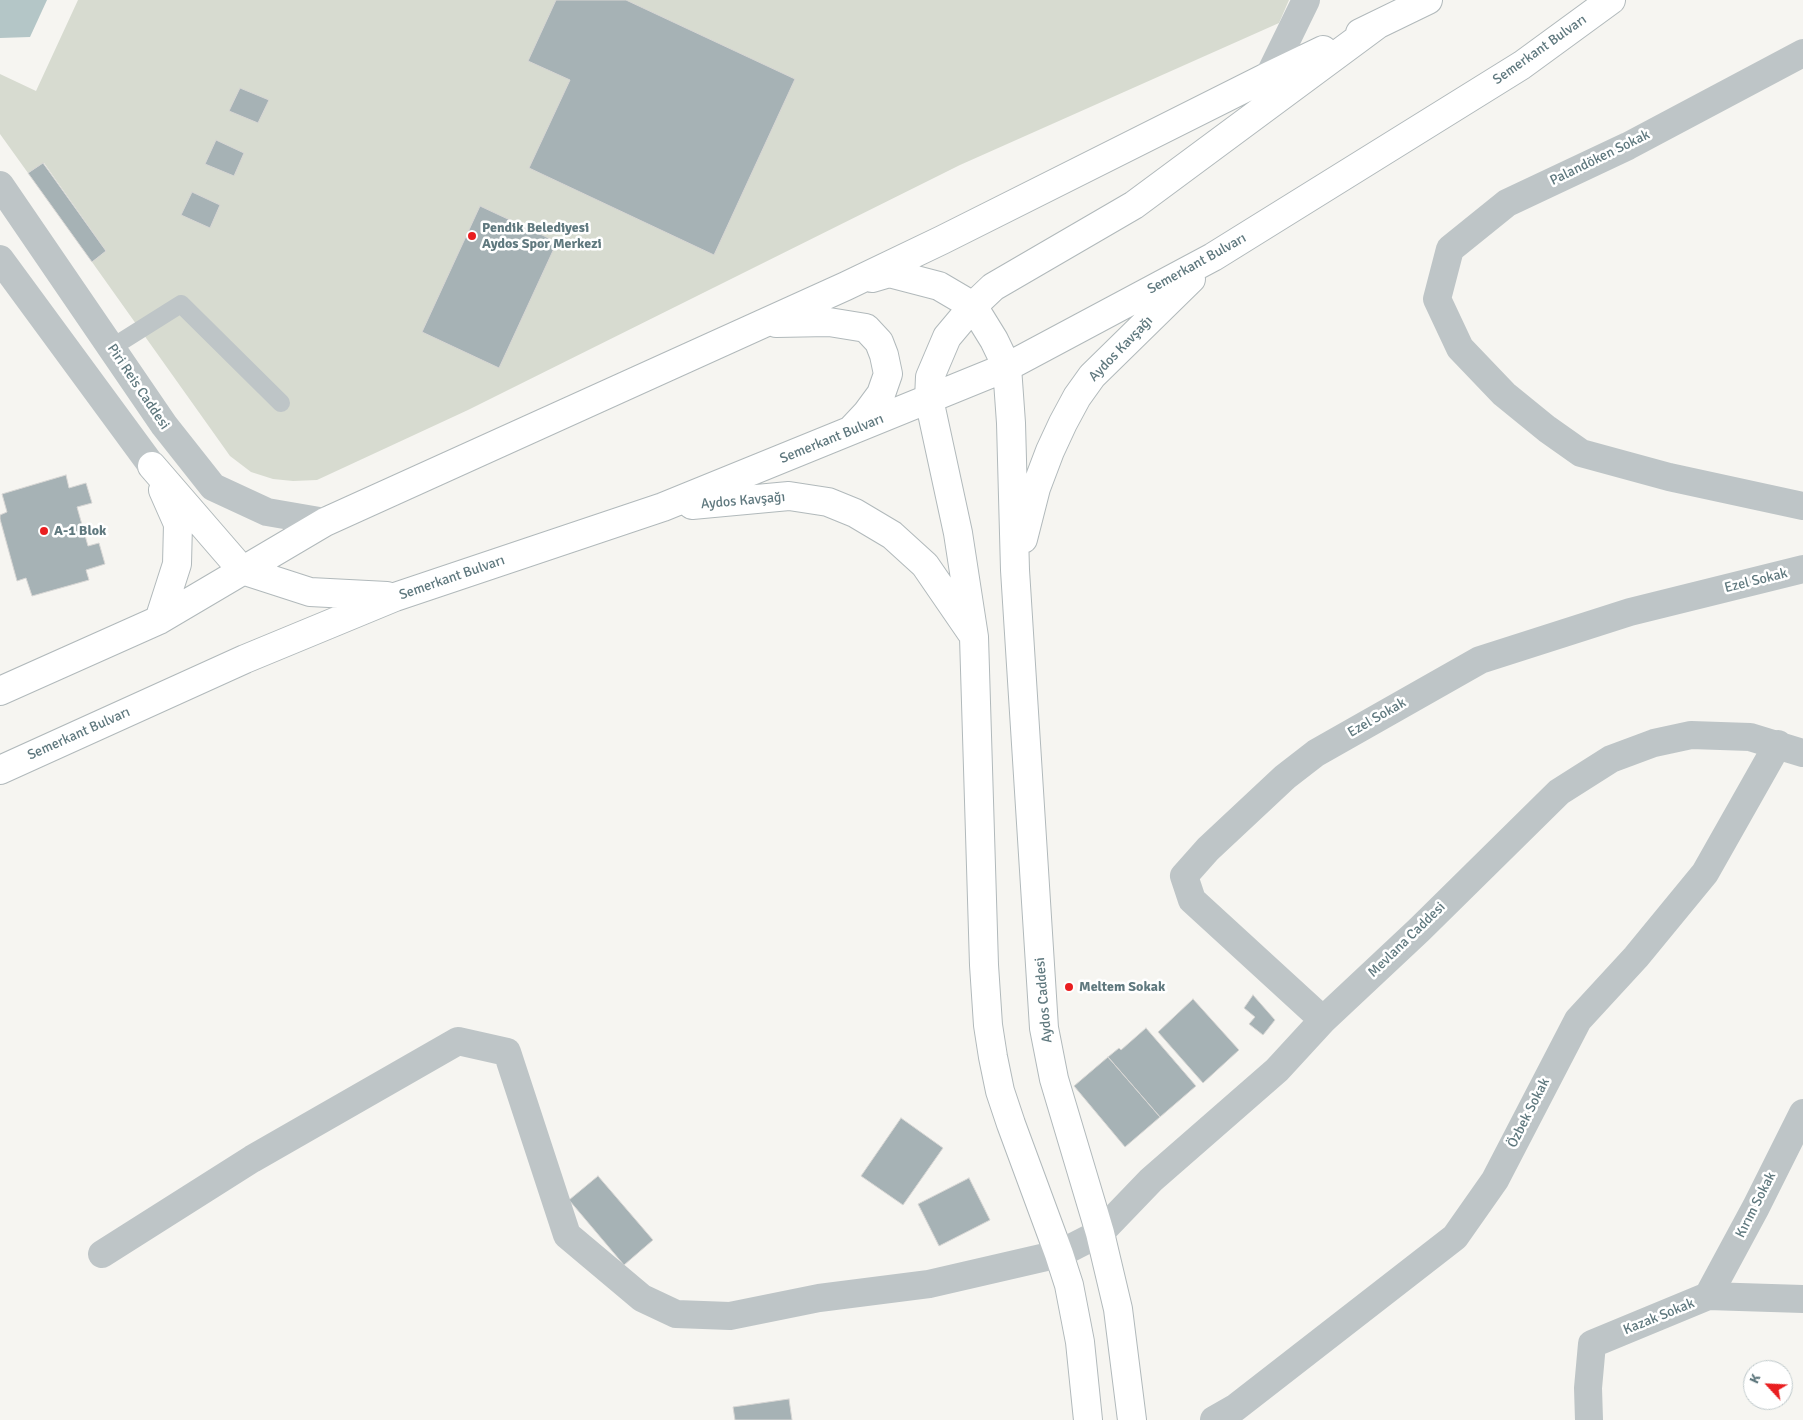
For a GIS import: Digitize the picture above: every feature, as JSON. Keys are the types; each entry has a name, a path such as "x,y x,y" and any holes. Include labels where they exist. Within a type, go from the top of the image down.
{"main road":[{"path":"0,691 159,620 325,522 846,286 1269,76 1428,0"},
{"name":"Semerkant Bulvarı","path":"0,770 245,659 395,597 663,507 1007,367 1212,257 1522,65 1611,0"},
{"path":"1088,1420 1080,1342 1068,1285 1059,1254 1000,1091 988,1025 974,637 958,533 929,399 930,377 947,337 973,306 993,287 1134,205 1377,25"},
{"name":"Aydos Kavşağı","path":"1015,570 1036,488 1062,423 1077,397 1092,376 1212,257"},
{"path":"846,286 889,272 939,286 973,306 994,340 1007,367"},
{"path":"764,323 830,322 866,328 880,342 888,374 881,394 867,413 849,432"},
{"name":"Aydos Caddesi","path":"1007,367 1015,570 1044,1028 1054,1079 1100,1233 1118,1310 1132,1420"},
{"path":"152,466 242,570 310,592 395,597"},
{"path":"152,466 178,524 177,564 159,620"},
{"name":"Aydos Kavşağı","path":"663,507 789,496 828,502 855,513 892,535 925,565 974,637"}],"street":[{"path":"1269,76 1306,0"},
{"name":"Palandöken Sokak","path":"1803,53 1628,146 1506,203 1450,249 1436,299 1460,348 1504,394 1547,429 1581,453 1669,477 1803,506"},
{"name":"Piri Reis Caddesi","path":"0,185 164,426 213,487 267,512 325,522"},
{"path":"0,258 152,466"},
{"name":"Ezel Sokak","path":"1323,1020 1192,900 1184,876 1208,849 1285,778 1316,753 1480,660 1630,612 1803,569"},
{"name":"Mevlana Caddesi","path":"102,1254 252,1159 458,1041 507,1052 567,1235 642,1298 676,1314 730,1316 819,1298 929,1284 1059,1254 1100,1233 1150,1180 1277,1070 1323,1020 1419,930 1559,792 1611,759 1654,743 1691,735 1750,737 1803,753"},
{"name":"Özbek Sokak","path":"1214,1420 1235,1408 1455,1237 1495,1180 1578,1020 1636,957 1706,873 1778,744"},
{"name":"Kırım Sokak","path":"1708,1296 1803,1114"},
{"name":"Kazak Sokak","path":"1589,1420 1588,1388 1592,1344 1708,1296 1803,1299"}],"lane":[{"path":"111,348 181,304 281,402"}],"shaded area":[{"path":"0,0 47,0 30,37 0,38"},
{"name":"Pendik Belediyesi Aydos Spor Merkezi","path":"78,0 1289,0 1279,23 960,165 468,410 317,480 293,481 273,479 251,472 230,456 92,262 106,251 44,163 28,173 0,134 0,74 36,91"}],"building":[{"path":"556,0 626,0 795,79 714,255 529,168 570,80 528,61"},
{"path":"240,88 269,100 258,123 229,111"},
{"path":"216,140 244,153 234,176 205,164"},
{"path":"43,163 106,251 92,262 28,173"},
{"path":"192,192 220,205 210,228 181,215"},
{"path":"480,206 557,242 499,368 422,332"},
{"name":"A-1 Blok","path":"66,475 69,488 86,483 92,503 77,507 88,546 99,543 105,564 86,570 89,580 32,596 26,578 17,581 0,519 0,515 7,512 2,494"},
{"path":"1253,995 1275,1020 1263,1035 1249,1024 1255,1017 1244,1008"},
{"path":"1193,999 1239,1050 1203,1083 1158,1032"},
{"path":"1146,1028 1196,1086 1160,1117 1108,1057 1119,1048 1121,1050"},
{"path":"1108,1057 1160,1117 1125,1147 1074,1086"},
{"path":"901,1118 943,1148 903,1205 861,1176"},
{"path":"598,1176 653,1240 624,1265 569,1200"},
{"path":"969,1178 990,1220 939,1246 918,1204"},
{"path":"789,1399 792,1420 735,1420 733,1407"}],"place":[{"name":"Pendik Belediyesi Aydos Spor Merkezi","path":"472,236"},
{"name":"A-1 Blok","path":"44,531"},
{"name":"Meltem Sokak","path":"1069,987"}]}
